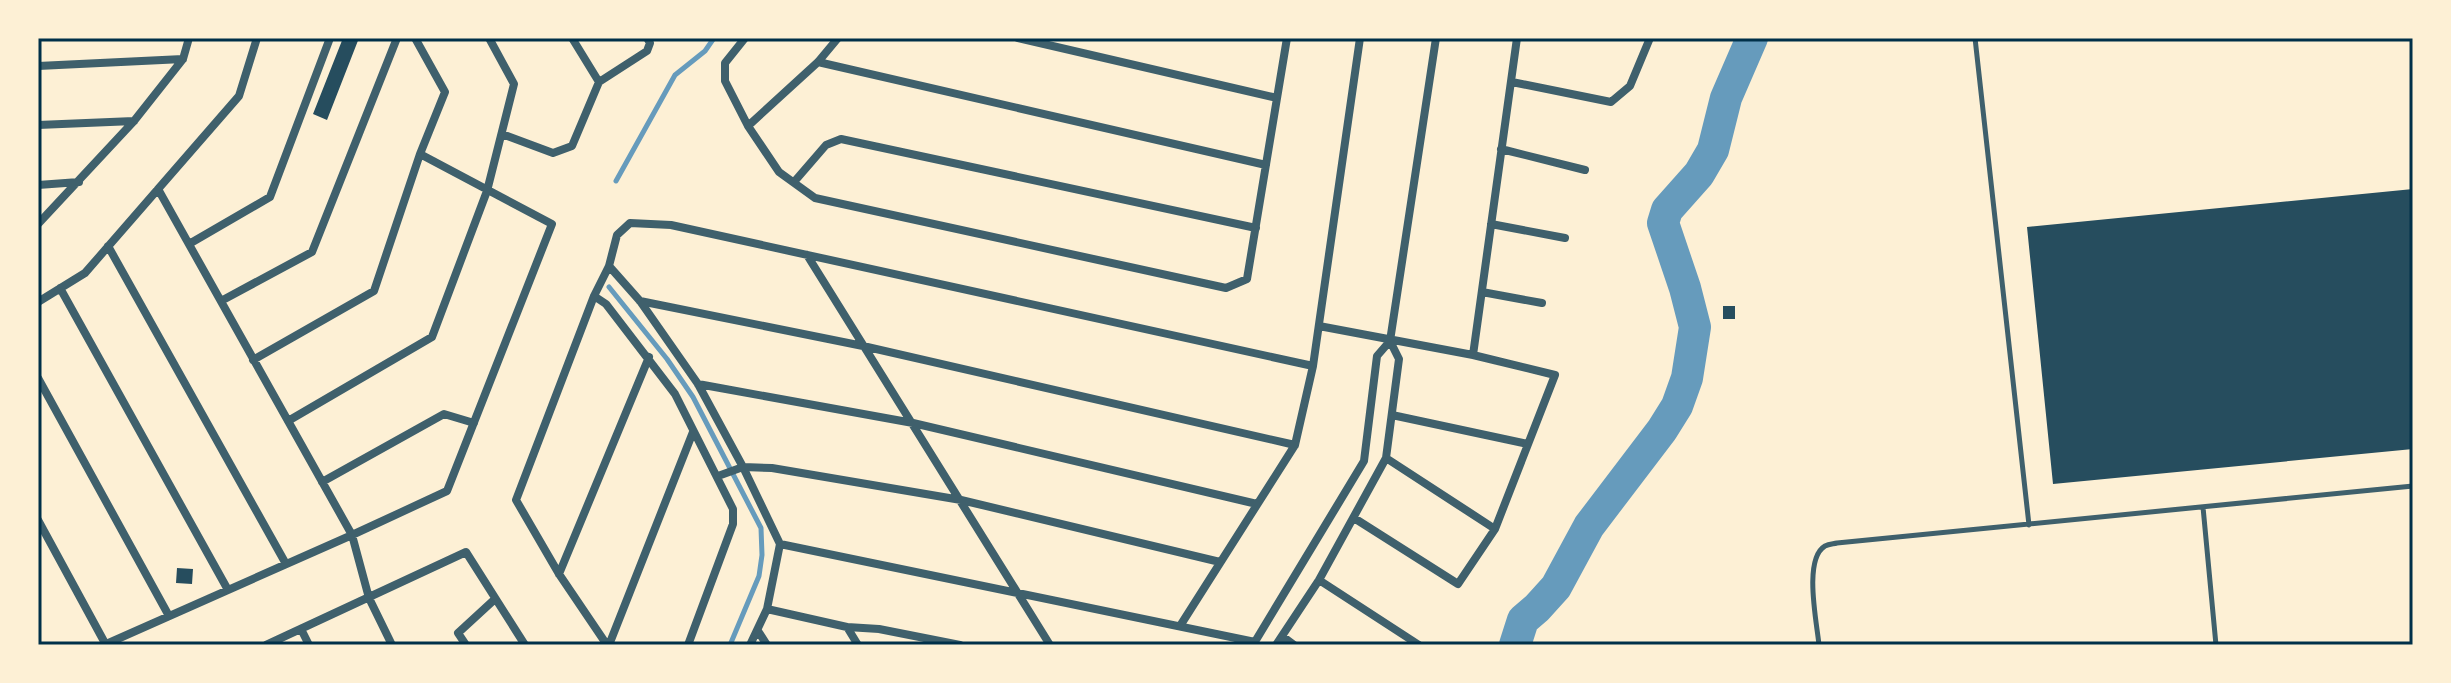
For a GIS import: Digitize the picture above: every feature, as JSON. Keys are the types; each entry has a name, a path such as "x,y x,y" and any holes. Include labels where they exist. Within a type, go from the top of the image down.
{"street":[{"path":"38,224 134,121 183,59 189,38"},
{"path":"38,302 85,273 239,96 257,38"},
{"path":"189,244 270,197 330,38"},
{"path":"221,301 312,252 397,38"},
{"path":"253,360 374,291 420,154 445,92 415,38"},
{"path":"288,421 432,337 487,191 514,84 489,38"},
{"path":"572,38 599,82"},
{"path":"502,134 553,153 572,146 599,82 647,51 650,43 647,38"},
{"path":"745,38 725,63 725,81 748,126 779,172 815,198 1226,288 1247,279 1287,38"},
{"path":"748,126 818,62 838,38"},
{"path":"1018,38 1277,98"},
{"path":"1180,626 1295,445 1313,366 1360,38"},
{"path":"780,544 1254,643 1364,461 1377,356 1390,341 1436,38"},
{"path":"1473,355 1517,38"},
{"path":"1512,82 1611,102 1630,86 1648,38"},
{"path":"38,66 183,59"},
{"path":"818,62 1266,165"},
{"path":"38,125 134,121"},
{"path":"794,182 826,145 841,139 1256,228"},
{"path":"1501,149 1585,170"},
{"path":"38,520 105,645 447,491 552,224 420,154"},
{"path":"38,185 79,182"},
{"path":"158,189 352,535 369,598 392,645"},
{"path":"608,645 559,574 516,500 594,296 609,266 617,235 630,223 671,225 1313,366"},
{"path":"1491,224 1565,238"},
{"path":"108,246 286,564"},
{"path":"807,255 1050,645"},
{"path":"609,266 640,301 698,384 735,469 780,544 767,609 750,645"},
{"path":"60,288 228,590"},
{"path":"1482,292 1542,303"},
{"path":"594,296 606,304 675,394 733,509 733,524 688,645"},
{"path":"640,301 863,346 1295,445"},
{"path":"1319,326 1473,355 1555,375 1495,529 1458,584 1354,518"},
{"path":"1294,645 1279,641 1319,580 1386,458 1399,359 1390,341"},
{"path":"559,574 649,357"},
{"path":"38,378 169,616"},
{"path":"698,384 913,423 1257,504"},
{"path":"322,482 444,414 474,423"},
{"path":"1392,415 1528,444"},
{"path":"608,645 693,432"},
{"path":"1386,458 1495,529"},
{"path":"718,476 735,469 772,468 961,500 1220,562"},
{"path":"266,645 466,552 525,645"},
{"path":"1319,580 1419,645"},
{"path":"466,645 458,633 495,599"},
{"path":"767,609 847,627 879,629 929,642 960,645"},
{"path":"847,627 858,645"},
{"path":"301,629 309,645"},
{"path":"758,631 767,645"}],"lane":[{"path":"1975,38 2029,525"},
{"path":"1819,645 1812,574 1818,554 1825,546 2413,486"},
{"path":"2203,507 2216,645"}],"building":[{"path":"343,38 359,38 327,120 313,114"},
{"path":"2413,189 2413,449 2053,484 2027,227"},
{"path":"1723,306 1735,306 1735,319 1723,319"},
{"path":"177,568 193,569 192,584 176,583"}],"waterway":[{"path":"616,181 675,75 705,51 714,38"},
{"path":"1515,645 1523,620 1556,587 1589,526 1677,406 1687,378 1695,327 1663,223 1667,210 1699,174 1713,150 1726,98 1752,38"},
{"path":"609,287 693,397 761,528 759,576 730,645"}]}
